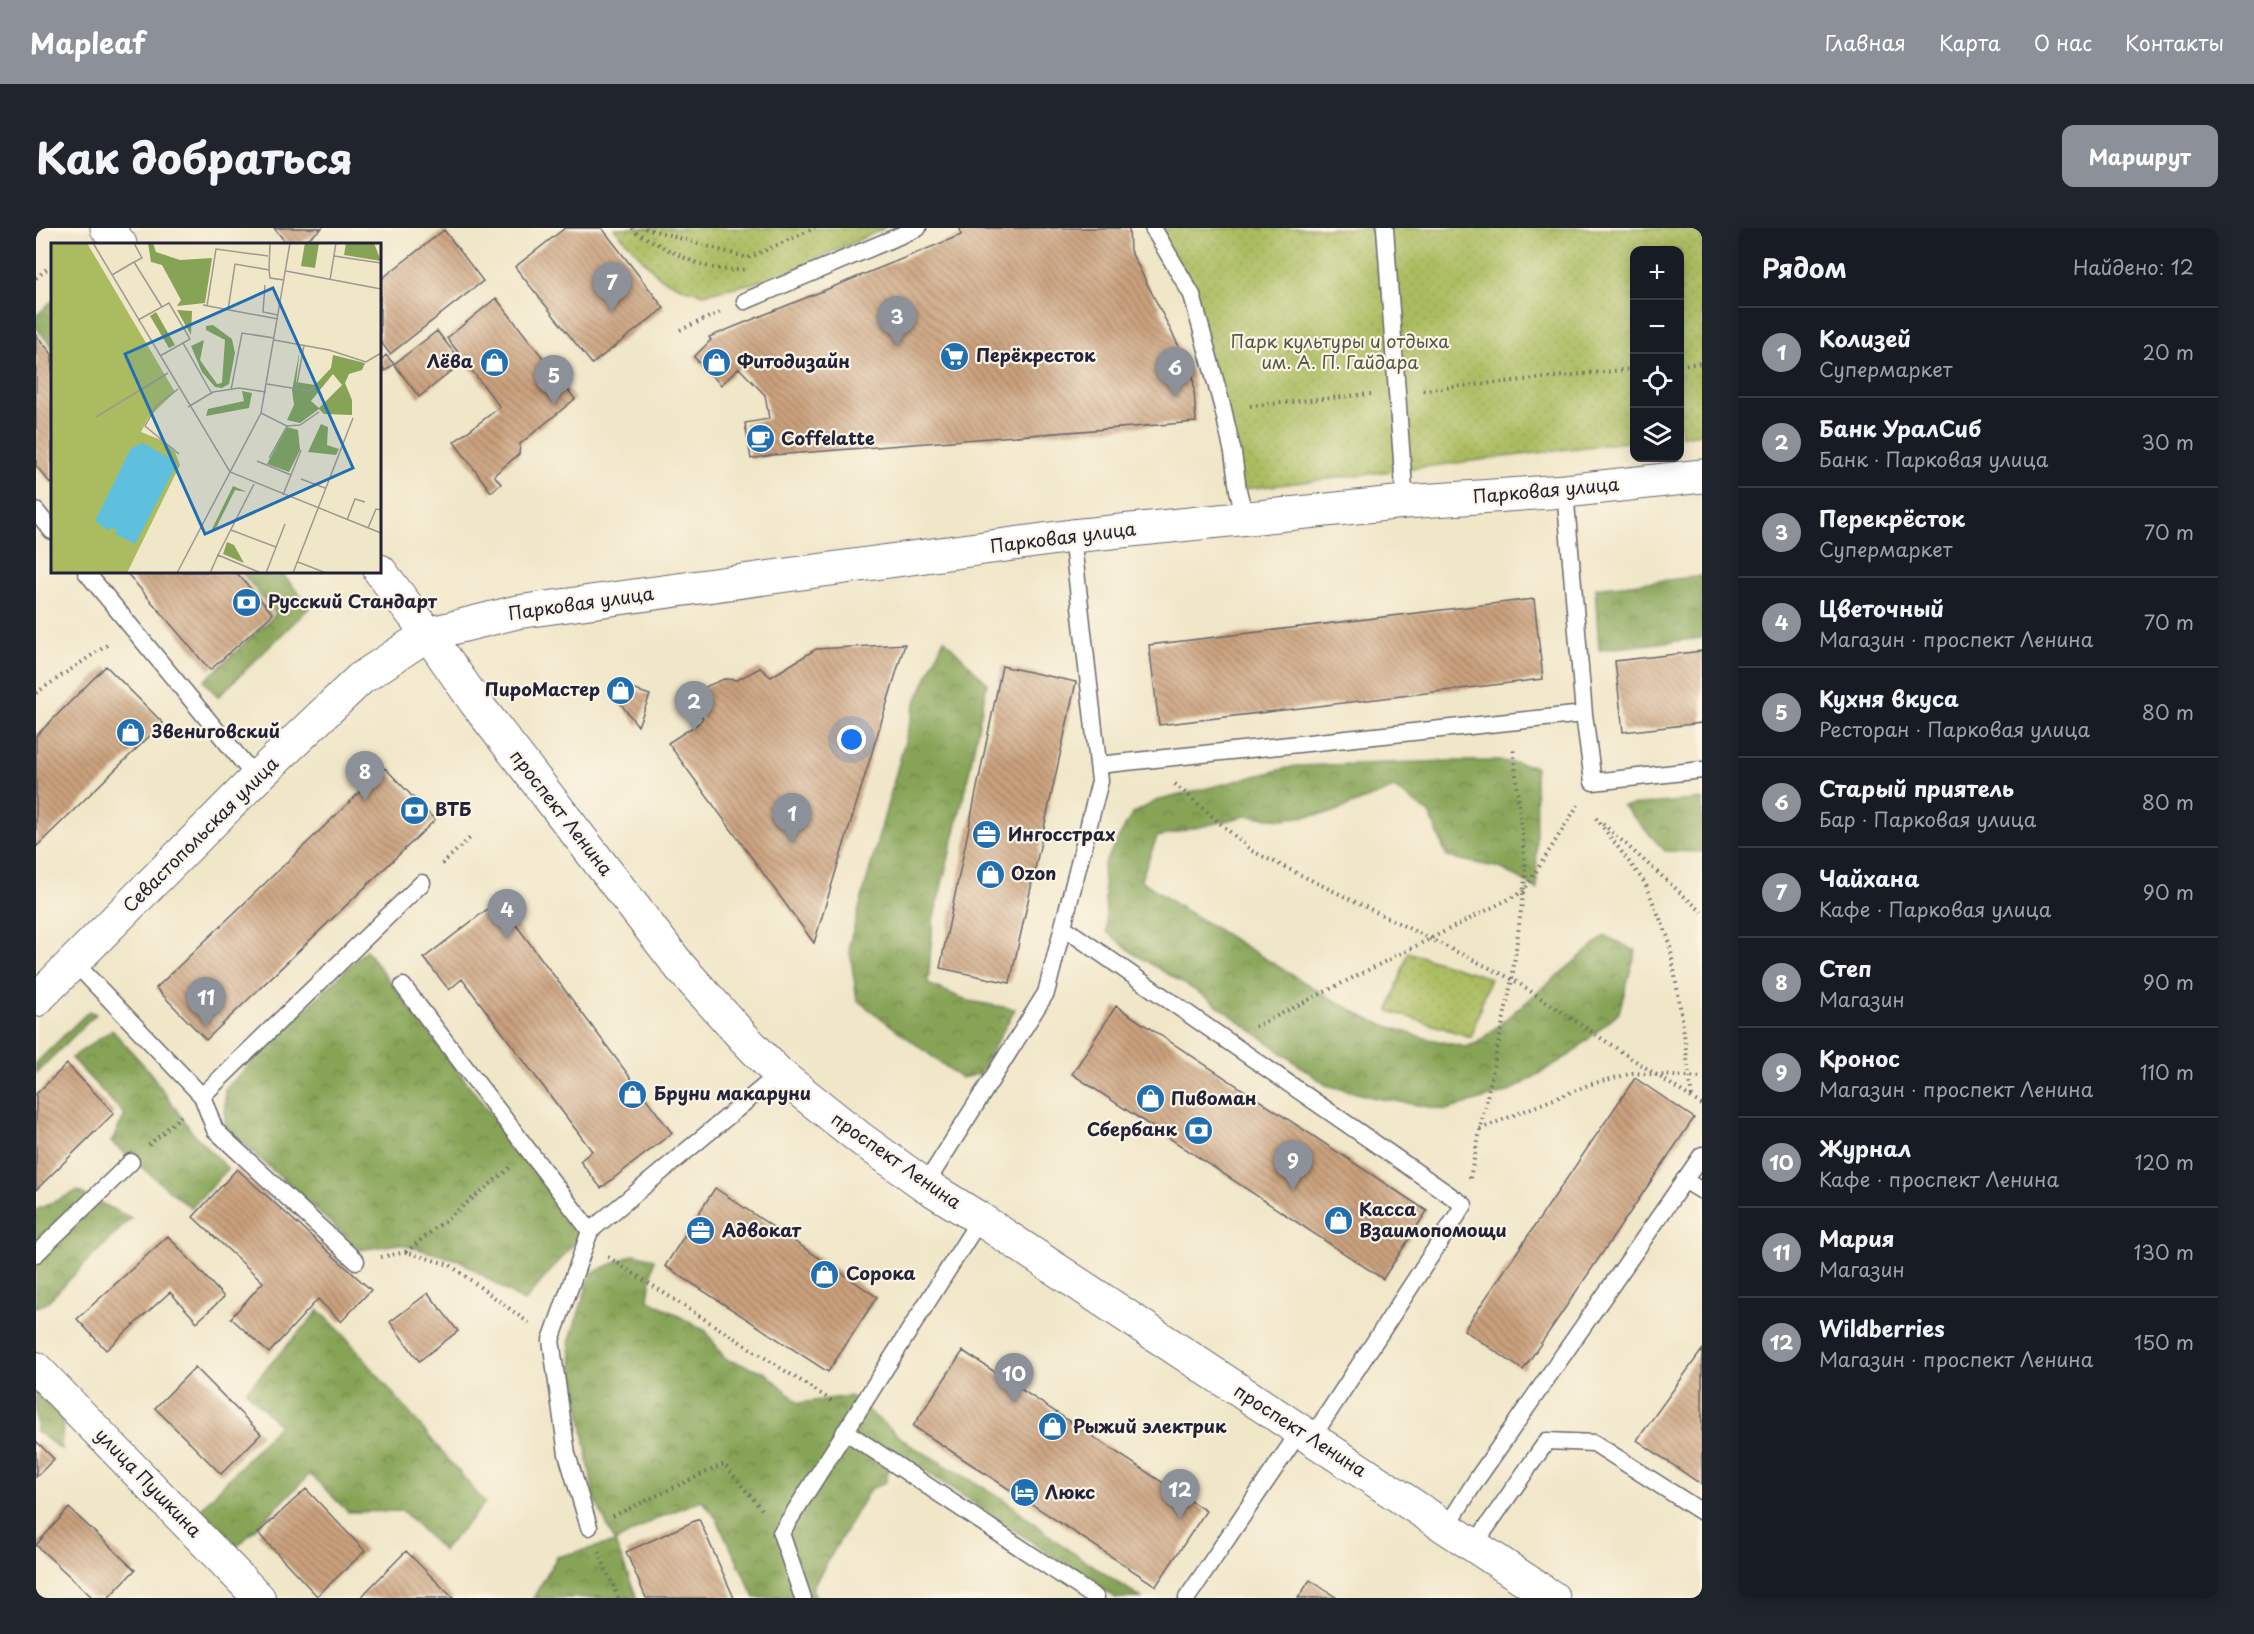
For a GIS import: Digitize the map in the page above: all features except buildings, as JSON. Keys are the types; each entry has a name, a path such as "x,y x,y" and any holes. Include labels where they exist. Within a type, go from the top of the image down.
{"street":[{"path":"107,228 119,243"},
{"name":"Парковая улица","path":"428,633 517,612 1072,536 1405,502 1565,491 1702,476"},
{"name":"проспект Ленина","path":"381,572 428,633 476,703 681,968 778,1074 861,1139 925,1185 980,1219 1553,1598"},
{"name":"Севастопольская улица","path":"36,1000 256,778 360,679 428,633"},
{"name":"улица Пушкина","path":"36,1368 260,1598"}],"lane":[{"path":"745,301 918,228"},
{"path":"1153,228 1192,295 1223,409 1245,518"},
{"path":"1385,228 1405,502"},
{"path":"1565,491 1584,714 1593,782 1702,770"},
{"path":"36,511 51,530"},
{"path":"925,1185 1046,993 1100,781 1072,536"},
{"path":"87,573 256,778"},
{"path":"1098,765 1584,714"},
{"path":"202,1096 422,884"},
{"path":"1063,927 1464,1205 1306,1435 1187,1598"},
{"path":"74,962 202,1096 215,1130 356,1261"},
{"path":"403,986 530,1152 588,1237"},
{"path":"589,1527 567,1454 551,1340 588,1237 778,1074"},
{"path":"1446,1528 1477,1479 1702,1155"},
{"path":"36,1254 131,1162"},
{"path":"1684,1179 1702,1191"},
{"path":"803,1598 781,1533 980,1219"},
{"path":"846,1431 1096,1598"},
{"path":"1474,1545 1547,1441 1594,1443 1702,1512"}],"path":[{"path":"632,228 637,233 694,262 736,270 754,267"},
{"path":"645,228 748,258 815,228"},
{"path":"36,278 48,268"},
{"path":"680,330 745,301"},
{"path":"1684,365 1702,363"},
{"path":"1223,409 1630,369"},
{"path":"36,693 133,627"},
{"path":"1464,1205 1512,980 1526,872 1511,721"},
{"path":"1147,760 1252,851 1512,980 1702,1105"},
{"path":"1593,782 1596,818 1645,884 1669,940 1692,1099"},
{"path":"1227,1041 1523,892 1593,782"},
{"path":"1596,818 1702,912"},
{"path":"422,884 472,836"},
{"path":"1480,1129 1591,1084 1633,1073 1688,1079 1702,1078"},
{"path":"131,1162 202,1096"},
{"path":"406,1252 530,1152"},
{"path":"588,1237 855,1416"},
{"path":"356,1261 406,1252 450,1265 551,1340"},
{"path":"618,1598 589,1527 724,1464 781,1533"}],"green space":[{"path":"614,228 885,228 775,278 704,294 685,289 659,277"},
{"name":"Парк культуры и отдыха им. А. П. Гайдара","path":"1153,228 1702,228 1702,433 1684,435 1684,246 1630,246 1630,441 1238,490 1192,295"},
{"path":"51,302 51,346 36,327 36,316"},
{"path":"242,573 282,573 310,607 218,697 204,681 276,614"},
{"path":"1702,576 1702,638 1599,650 1595,588"},
{"path":"944,639 987,683 967,783 933,921 928,984 969,1001 1015,1009 979,1074 961,1078 857,1000 849,945 915,704"},
{"path":"1501,761 1535,766 1537,889 1500,868 1447,857 1430,814 1394,788 1331,813 1284,819 1246,816 1157,837 1141,880 1177,905 1370,1020 1421,1037 1465,1047 1477,1043 1605,936 1636,951 1619,1012 1570,1055 1511,1091 1446,1110 1376,1098 1326,1085 1206,997 1134,954 1107,932 1103,866 1132,814 1156,801 1295,766"},
{"path":"1702,799 1702,852 1665,851 1623,806"},
{"path":"366,950 582,1234 524,1302 459,1260 399,1244 360,1250 225,1127 225,1089"},
{"path":"1408,952 1490,978 1471,1037 1389,1011"},
{"path":"89,1011 96,1014 36,1073 36,1063"},
{"path":"112,1030 149,1071 192,1132 228,1169 191,1208 111,1142 125,1115 71,1058"},
{"path":"77,1191 131,1218 45,1304 36,1307 36,1210"},
{"path":"635,1254 654,1259 648,1299 706,1331 725,1359 765,1372 799,1403 850,1396 910,1445 1004,1499 1064,1547 1142,1598 1116,1598 894,1450 885,1483 870,1489 812,1588 816,1598 755,1598 716,1518 702,1500 658,1518 615,1542 594,1497 569,1343 591,1273"},
{"path":"319,1310 344,1335 485,1503 443,1551 403,1511 348,1512 310,1474 233,1551 196,1514 279,1425 246,1391"},
{"path":"36,1386 64,1416 61,1449 36,1431"},
{"path":"615,1542 637,1598 533,1598 557,1557"}],"place":[{"name":"Чайхана","path":"612,312"},
{"name":"Перекрёсток","path":"897,346"},
{"name":"Перёкресток","path":"955,356"},
{"name":"Лёва","path":"494,362"},
{"name":"Фитодизайн","path":"716,362"},
{"name":"Старый приятель","path":"1175,397"},
{"name":"Кухня вкуса","path":"554,405"},
{"name":"Coffelatte","path":"760,439"},
{"name":"Русский Стандарт","path":"247,602"},
{"name":"ПироМастер","path":"621,690"},
{"name":"Банк УралСиб","path":"694,731"},
{"name":"Звениговский","path":"131,732"},
{"name":"Степ","path":"365,801"},
{"name":"ВТБ","path":"414,810"},
{"name":"Ингосстрах","path":"987,835"},
{"name":"Колизей","path":"792,843"},
{"name":"Ozon","path":"990,874"},
{"name":"Цветочный","path":"507,939"},
{"name":"Мария","path":"206,1027"},
{"name":"Бруни макаруни","path":"633,1094"},
{"name":"Пивоман","path":"1150,1099"},
{"name":"Сбербанк","path":"1198,1130"},
{"name":"Кронос","path":"1293,1190"},
{"name":"Касса Взаимопомощи","path":"1338,1220"},
{"name":"Адвокат","path":"701,1231"},
{"name":"Сорока","path":"825,1274"},
{"name":"Журнал","path":"1014,1403"},
{"name":"Рыжий электрик","path":"1052,1427"},
{"name":"Люкс","path":"1024,1493"},
{"name":"Wildberries","path":"1180,1519"}]}
